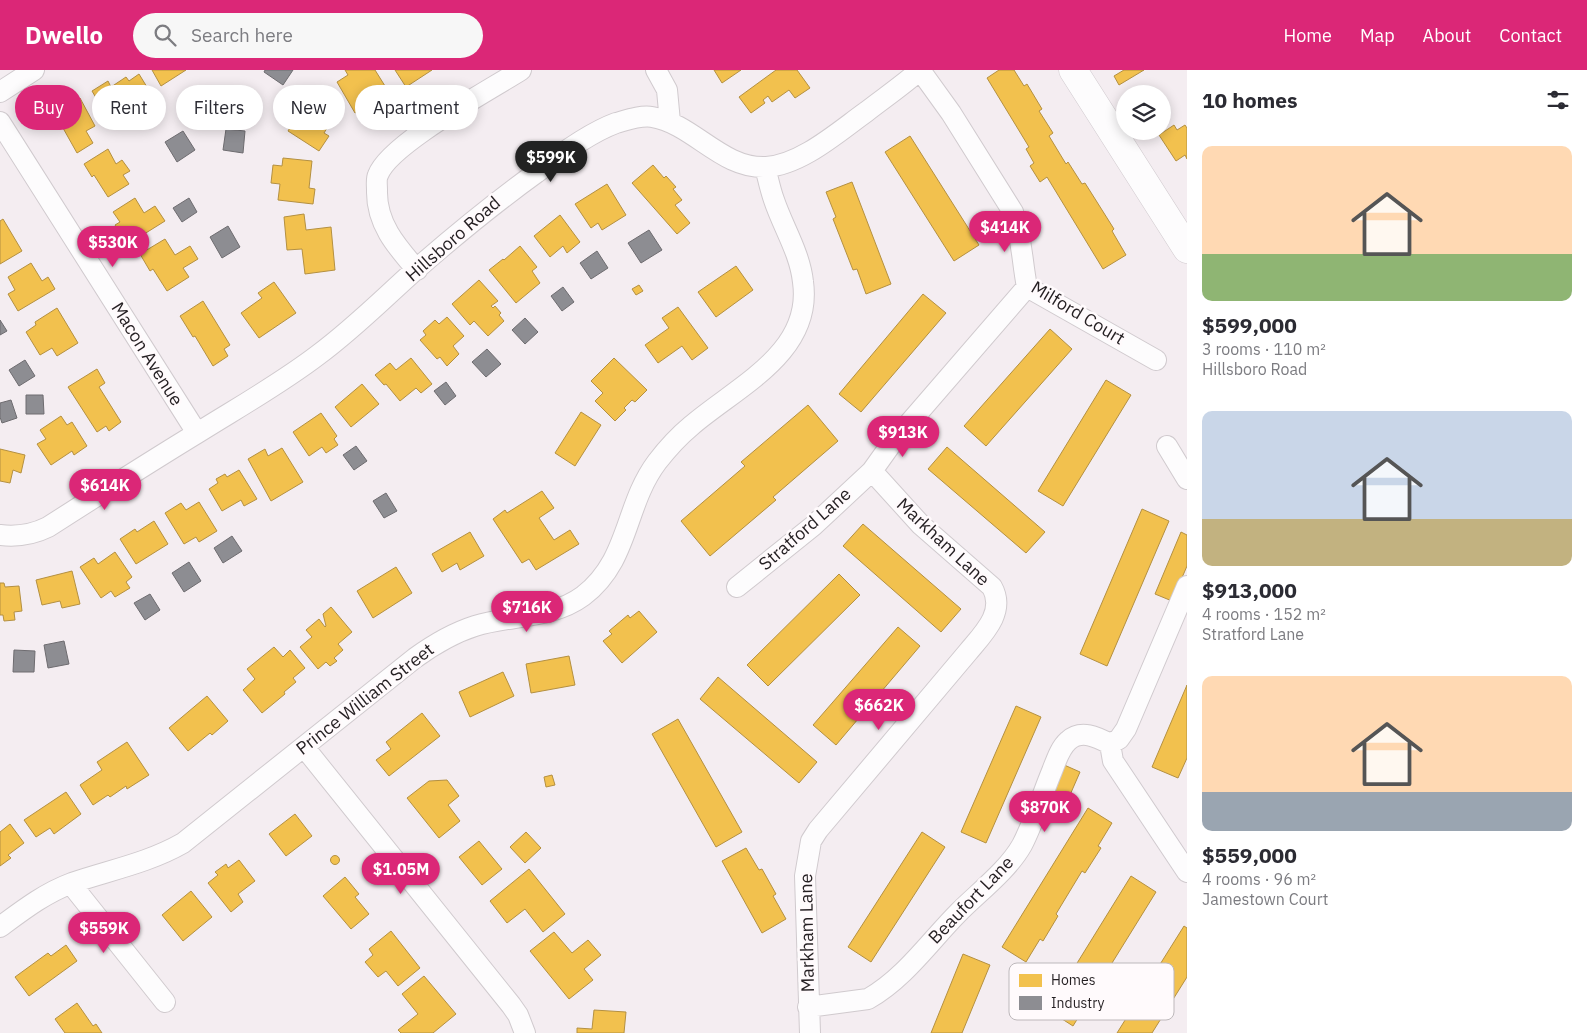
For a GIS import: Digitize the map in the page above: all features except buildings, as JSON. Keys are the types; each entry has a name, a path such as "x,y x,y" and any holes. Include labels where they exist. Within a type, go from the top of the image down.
{"main road":[{"path":"1073,70 1184,238"}],"street":[{"path":"0,92 34,70"},
{"path":"416,270 395,246 381,220 377,197 378,176 385,162 408,142 521,70"},
{"path":"656,70 667,90 670,122"},
{"name":"Hillsboro Road","path":"0,535 15,537 48,527 276,385 320,354 373,310 416,270 493,204 547,164 614,124 651,116 684,128 715,151 748,166 765,167 778,165 802,156 827,141 920,70"},
{"name":"Milford Court","path":"920,70 951,113 1013,212 1019,230 1027,287 1156,360"},
{"name":"Macon Avenue","path":"0,122 197,433"},
{"name":"Prince William Street","path":"0,926 53,891 140,863 183,843 437,642 475,626 555,610 583,596 598,582 610,568 620,548 633,509 656,463 690,426 764,370 784,348 800,321 804,292 802,274 773,200 765,167"},
{"name":"Stratford Lane","path":"737,588 812,526 872,471 892,443 1027,287"},
{"path":"1166,446 1187,479"},
{"name":"Markham Lane","path":"810,1033 805,876 811,842 818,830 968,652 996,614 996,594 992,588 921,524 872,471"},
{"path":"1187,586 1126,729 1119,739 1110,744 1113,761 1187,872"},
{"name":"Beaufort Lane","path":"808,1007 868,999 892,982 958,913 998,875 1021,846 1057,759 1068,741 1081,734 1094,736 1110,744"},
{"path":"304,747 512,1005 525,1033"},
{"path":"71,884 165,1002"}]}
